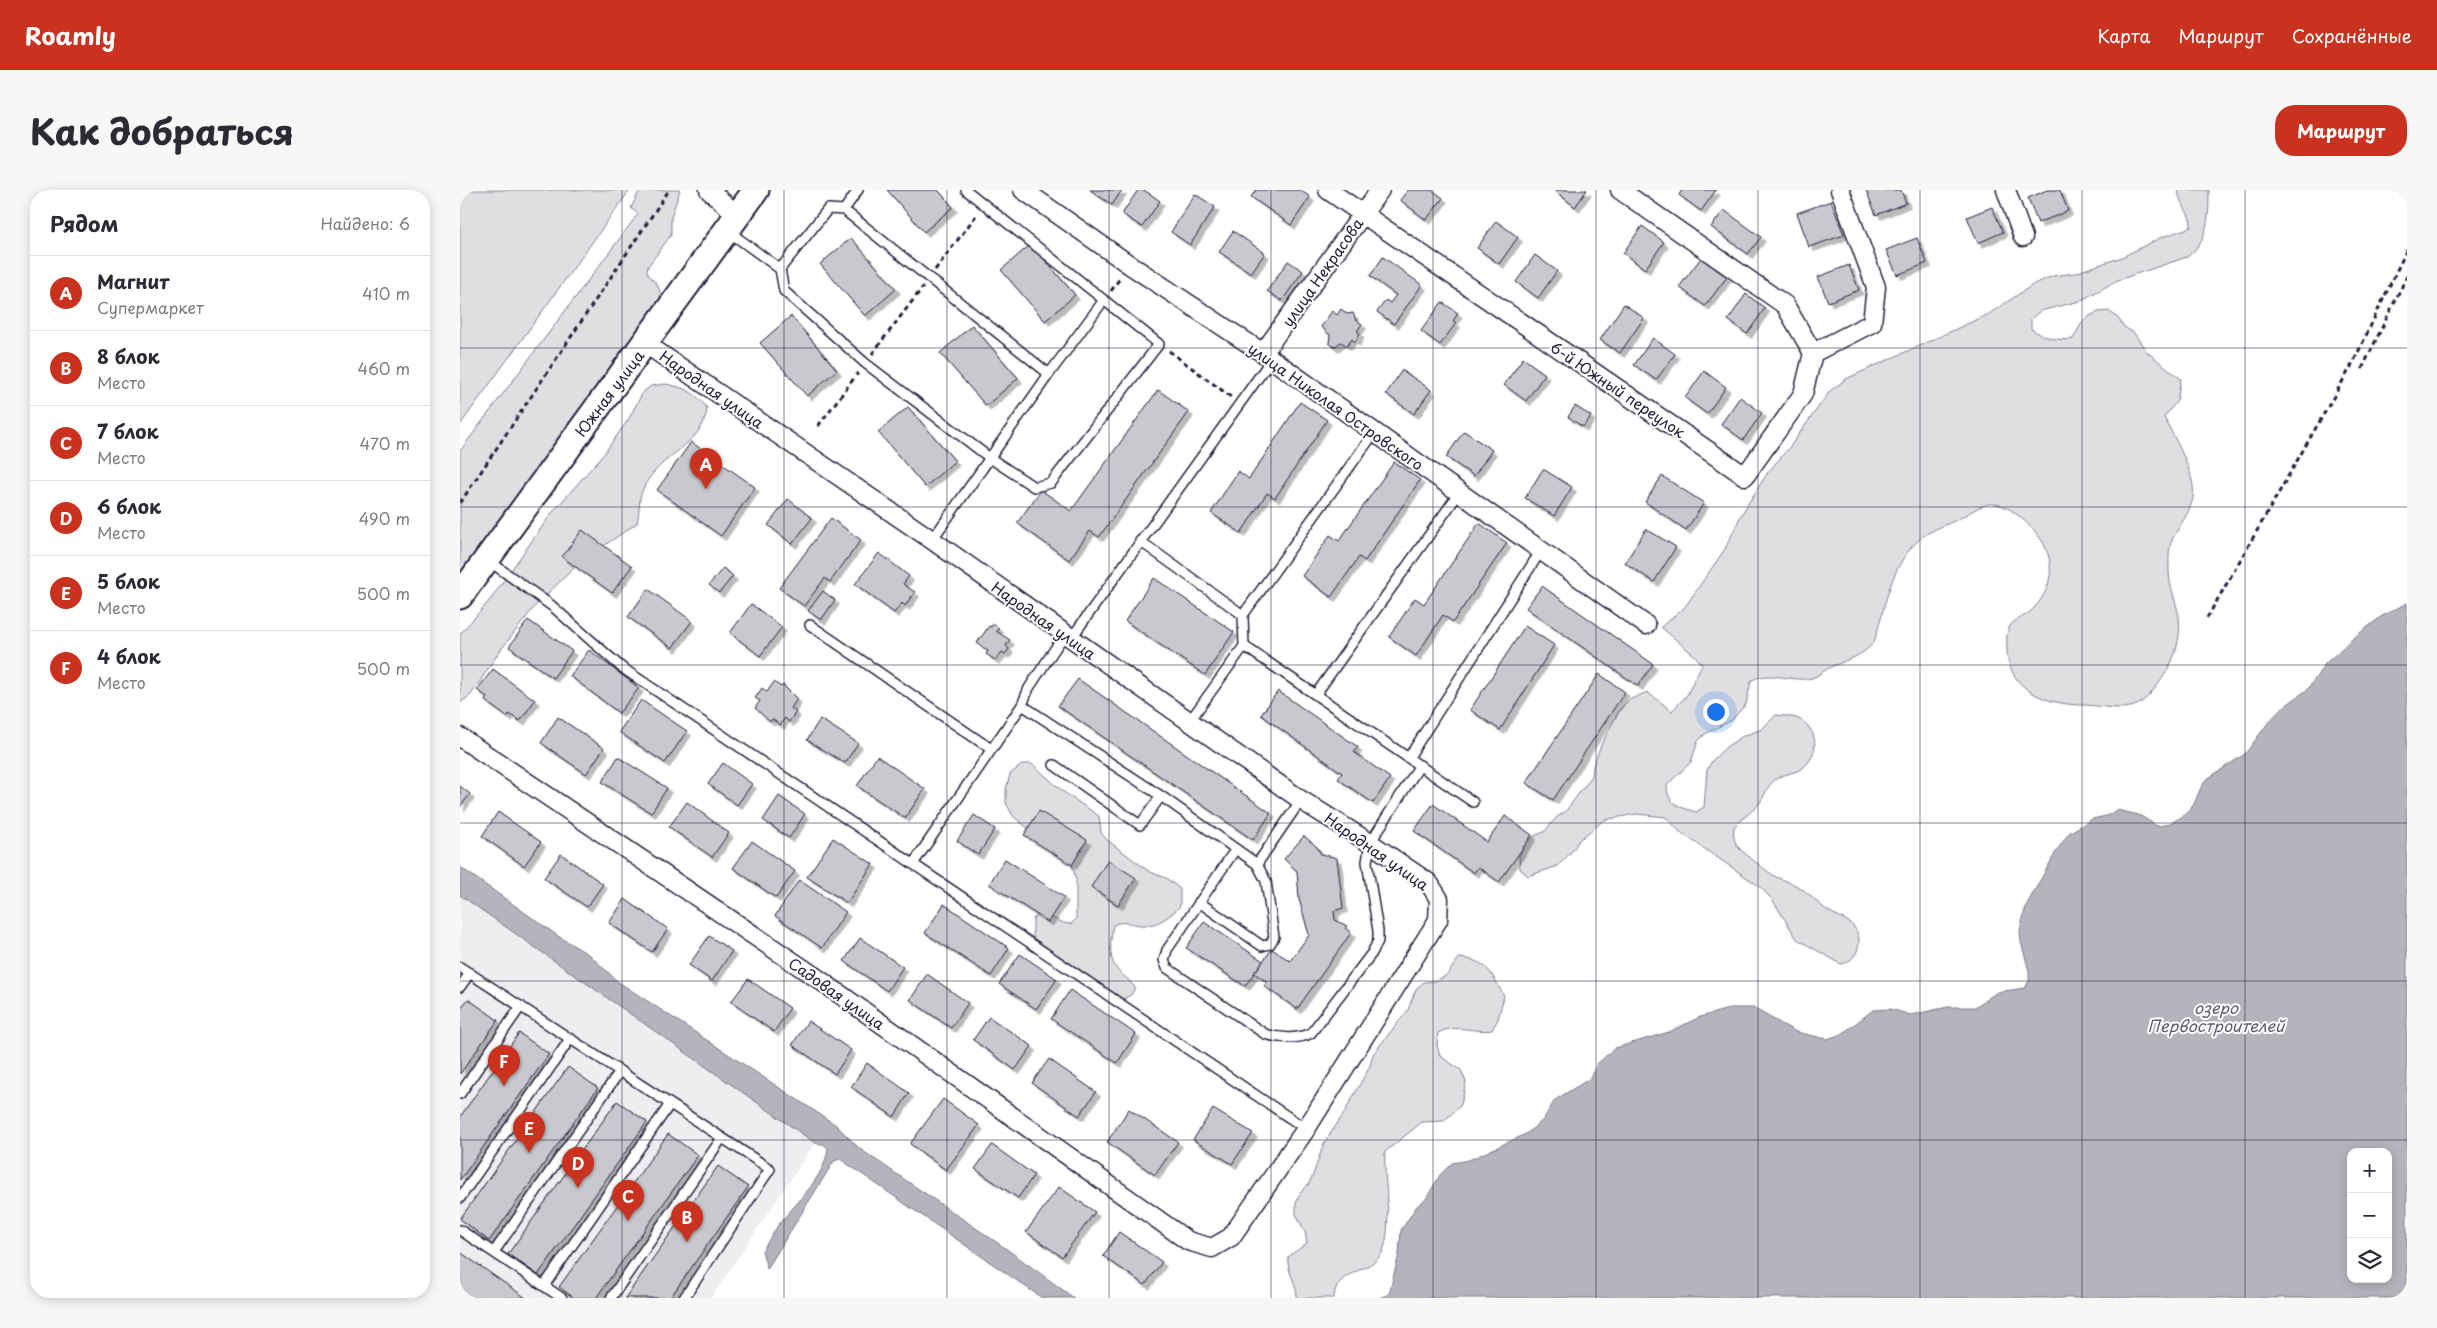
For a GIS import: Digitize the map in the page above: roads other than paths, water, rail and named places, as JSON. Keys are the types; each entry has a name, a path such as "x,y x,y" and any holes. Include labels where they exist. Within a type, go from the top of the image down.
{"street":[{"path":"709,190 732,223"},
{"name":"Южная улица","path":"460,596 646,344 756,190"},
{"name":"улица Николая Островского","path":"1023,190 1130,265 1267,356 1540,552 1646,625"},
{"name":"6-й Южный переулок","path":"1328,190 1745,476 1803,394 1813,353"},
{"name":"улица Некрасова","path":"1267,356 1380,190"},
{"path":"1620,190 1784,305 1813,353 1872,323 1876,287 1840,190"},
{"path":"2006,190 2023,237"},
{"name":"Народная улица","path":"646,344 932,540 1067,637 1301,800 1429,883 1439,899 1438,920 1306,1129"},
{"name":"Садовая улица","path":"460,737 817,978 1188,1241 1212,1248 1231,1237 1306,1129"}],"lane":[{"path":"844,210 858,190"},
{"path":"732,223 780,269 784,291 865,363 990,458 1034,487 1051,483 1159,344 966,190"},
{"path":"780,269 828,209 844,210 1049,374"},
{"path":"932,540 1049,374 1104,300"},
{"path":"913,864 990,749 1022,705 1029,688 1140,541 1240,403 1267,356"},
{"path":"1189,722 1244,646 1243,615 1374,433"},
{"path":"1316,694 1458,493"},
{"path":"1140,541 1243,615"},
{"path":"1409,757 1540,552"},
{"path":"486,559 552,606 621,667 1306,1129"},
{"path":"810,625 990,749"},
{"path":"1244,646 1473,802"},
{"path":"1022,705 1161,796 1257,864 1266,881 1274,937 1270,944 1262,946 1199,902"},
{"path":"1054,765 1140,825 1161,796"},
{"path":"1235,850 1167,950 1164,960 1167,968 1265,1034 1275,1037 1305,1037 1311,1033 1372,953 1378,941 1367,862 1370,843 1420,765"},
{"path":"1257,864 1301,800"},
{"path":"460,967 770,1170 684,1298"},
{"path":"460,987 470,973"},
{"path":"460,1094 521,1006"},
{"path":"460,1198 570,1039"},
{"path":"494,1252 620,1071"},
{"path":"544,1286 670,1104"},
{"path":"611,1298 722,1138"},
{"path":"460,1230 562,1298"}],"water":[{"name":"озеро Первостроителей","path":"2407,603 2407,1298 1379,1298 1389,1294 1399,1254 1401,1230 1417,1206 1426,1199 1440,1175 1452,1163 1469,1160 1526,1134 1543,1120 1555,1100 1589,1079 1597,1064 1615,1048 1669,1032 1700,1017 1732,1008 1753,1008 1796,1032 1827,1039 1842,1034 1873,1010 1890,1009 1911,1015 1948,1007 1975,1007 1997,992 2025,988 2029,981 2029,971 2021,942 2020,930 2026,906 2057,850 2069,833 2092,819 2106,816 2117,810 2139,815 2157,826 2168,824 2183,816 2194,804 2207,779 2245,754 2281,709 2308,689 2325,664 2351,640 2382,616"},
{"path":"460,867 558,936 591,956 617,981 836,1125 860,1149 1008,1250 1074,1298 1042,1298 840,1159 834,1161 767,1269 762,1251 779,1224 816,1179 826,1159 828,1148 823,1144 815,1143 460,895"}],"place":[{"name":"Магнит","path":"706,489"},
{"name":"4 блок","path":"504,1086"},
{"name":"5 блок","path":"529,1153"},
{"name":"6 блок","path":"578,1188"},
{"name":"7 блок","path":"628,1221"},
{"name":"8 блок","path":"687,1242"}]}
